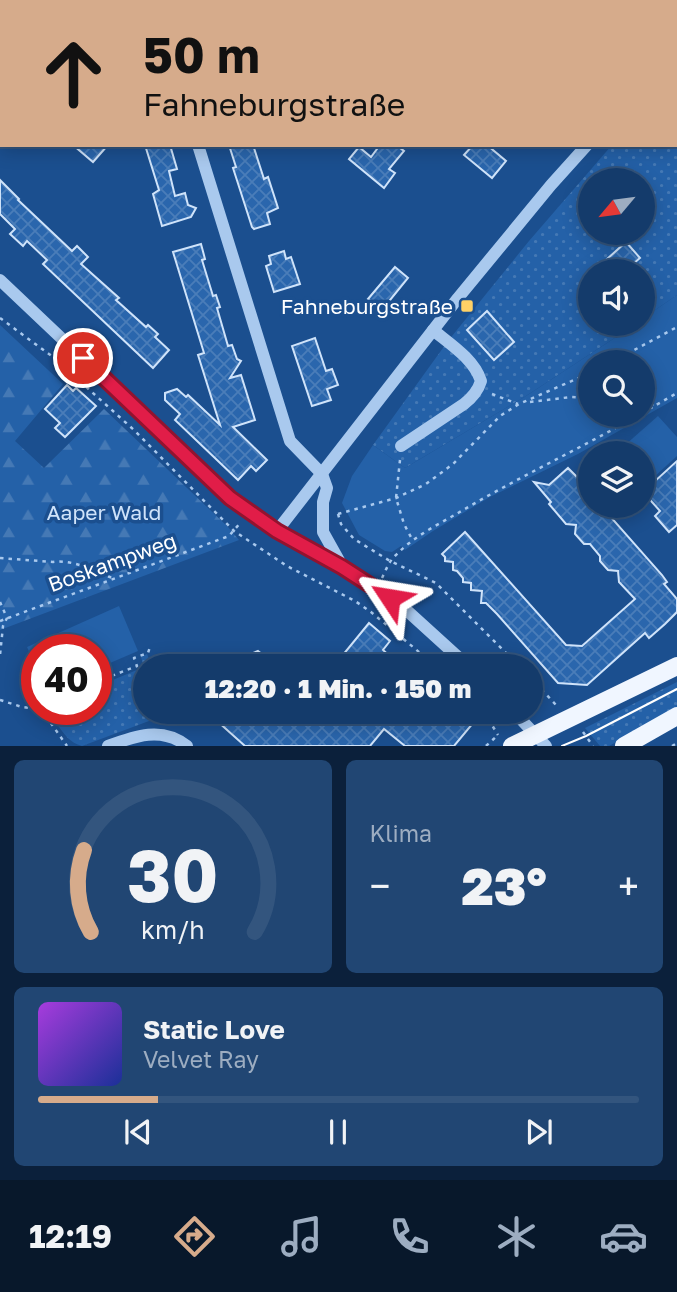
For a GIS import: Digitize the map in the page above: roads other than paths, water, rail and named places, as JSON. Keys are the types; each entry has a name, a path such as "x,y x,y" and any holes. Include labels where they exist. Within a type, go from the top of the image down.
{"main road":[{"path":"505,740 540,740 677,666"},
{"path":"624,746 677,716"}],"street":[{"path":"199,147 290,441 322,474 327,488 323,502 323,532 342,567"},
{"path":"277,531 433,330 585,147"},
{"path":"0,279 230,498 277,531 342,567 403,607 454,654"},
{"path":"401,446 464,404 479,388 481,381 473,366 433,330"},
{"path":"525,724 540,740"},
{"path":"108,746 153,733 180,740 187,746"}],"tram line":[{"path":"562,746 677,689"}],"place":[{"name":"Fahneburgstraße","path":"467,306"}],"park label":[{"name":"Aaper Wald","path":"104,512"}]}
